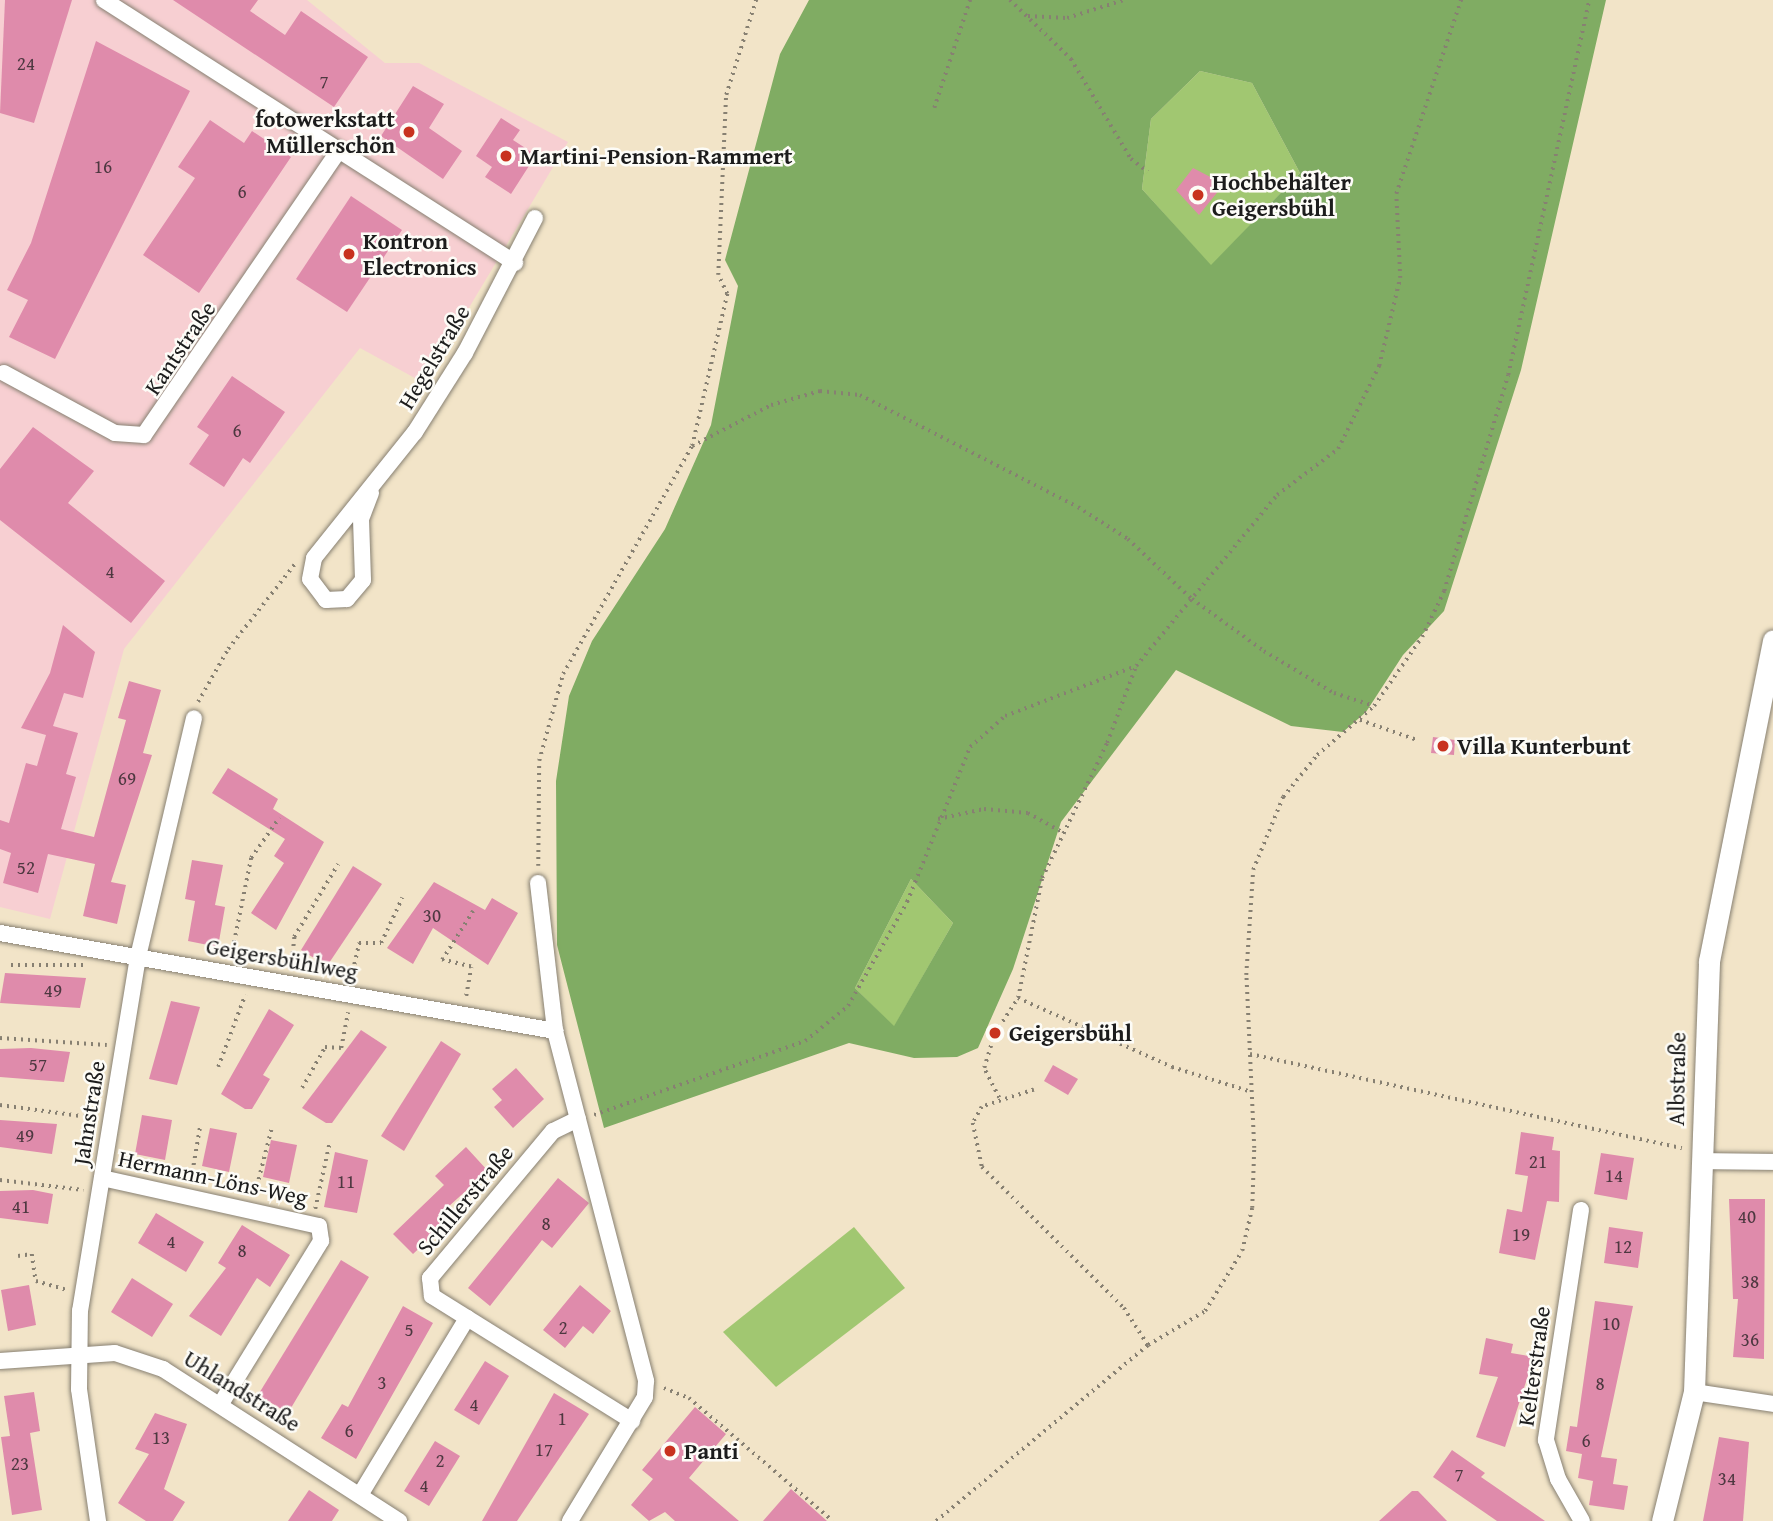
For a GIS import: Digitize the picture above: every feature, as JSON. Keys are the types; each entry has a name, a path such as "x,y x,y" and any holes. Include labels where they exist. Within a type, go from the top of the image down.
{"street":[{"path":"104,0 337,153 515,263"},
{"name":"Kantstraße","path":"1,375 115,433 144,435 337,153"},
{"name":"Hegelstraße","path":"372,493 330,537 310,569 312,586 326,600 347,599 359,588 365,567 362,511 466,353 515,263 535,218"},
{"name":"Albstraße","path":"1662,1521 1694,1392 1709,961 1773,640"},
{"name":"Jahnstraße","path":"98,1521 79,1353 82,1294 138,957 194,718"},
{"path":"538,883 555,1031 646,1381 632,1420 570,1521"},
{"name":"Geigersbühlweg","path":"0,933 555,1031"},
{"name":"Schillerstraße","path":"467,1318 432,1296 430,1278 552,1131 578,1119"},
{"path":"1702,1155 1773,1162"},
{"name":"Hermann-Löns-Weg","path":"100,1185 188,1195 251,1208 313,1222 323,1233 321,1241 222,1402"},
{"name":"Kelterstraße","path":"1581,1210 1546,1440 1558,1479 1582,1521"},
{"path":"359,1495 467,1318 632,1420"},
{"name":"Uhlandstraße","path":"0,1361 79,1353 115,1353 163,1369 222,1402 399,1521"},
{"path":"1694,1392 1773,1404"}],"path":[{"path":"538,883 539,761 563,674 692,446 727,294 718,275 726,95 756,0"},
{"path":"934,108 970,0"},
{"path":"1010,0 1071,59 1131,159 1148,172"},
{"path":"1026,16 1067,18 1124,0"},
{"path":"999,1098 984,1068 995,1033 1018,998 1042,878 1107,743 1136,666 1277,495 1338,449 1379,366 1400,278 1396,194 1461,0"},
{"path":"936,1521 1147,1345 1205,1311 1242,1251 1252,1208 1248,921 1266,827 1300,774 1374,706 1422,637 1444,591 1508,375 1589,0"},
{"path":"692,446 771,405 820,391 860,395 1078,507 1128,539 1192,599 1334,693 1374,706"},
{"path":"194,718 228,649 285,570 297,563 310,569"},
{"path":"578,1119 699,1083 805,1041 848,1006 907,902 937,819 970,747 1005,716 1136,666"},
{"path":"1360,720 1417,740"},
{"path":"937,819 984,809 1028,813 1063,832"},
{"path":"227,972 251,858 279,818"},
{"path":"289,983 294,937 338,863"},
{"path":"347,994 359,943 380,943 402,898"},
{"path":"463,1016 471,967 442,960 474,911"},
{"path":"11,965 82,970 87,949"},
{"path":"218,1067 237,1028 249,976"},
{"path":"302,1088 325,1047 341,1048 346,1014 364,997"},
{"path":"1018,998 1172,1067 1252,1092"},
{"path":"0,1038 123,1048"},
{"path":"1250,1054 1702,1155"},
{"path":"1034,1090 999,1098 982,1107 973,1123 982,1167 1124,1308 1147,1345"},
{"path":"0,1105 111,1120"},
{"path":"188,1195 200,1126"},
{"path":"251,1208 271,1130"},
{"path":"313,1222 329,1145"},
{"path":"0,1180 100,1185"},
{"path":"18,1256 32,1254 36,1281 82,1294"},
{"path":"662,1388 689,1398 833,1521"}],"shaded area":[{"path":"0,0 307,0 385,63 419,63 568,142 424,383 360,348 124,649 50,919 0,907"}],"green space":[{"path":"809,0 1606,0 1521,370 1444,611 1403,655 1366,712 1343,732 1291,726 1176,670 1061,822 1013,969 978,1048 957,1057 914,1058 849,1043 604,1128 557,945 556,781 569,696 592,641 665,529 711,425 738,286 725,260 780,54","holes":["1200,71 1252,83 1300,173 1211,265 1142,189 1151,119","911,879 953,923 894,1026 855,988"]},
{"path":"1200,71 1252,83 1300,173 1211,266 1142,189 1151,119"},
{"path":"911,879 953,923 894,1027 855,988"},
{"path":"854,1227 905,1288 776,1387 723,1332"}],"building":[{"path":"5,0 72,0 34,123 0,113"},
{"path":"173,0 258,0 250,11 285,35 301,11 368,57 334,107"},
{"path":"96,41 190,91 55,359 9,337 28,300 7,290 31,243"},
{"name":"fotowerkstatt Müllerschön","path":"413,86 444,104 429,128 462,151 443,179 381,136"},
{"name":"Martini-Pension-Rammert","path":"501,118 520,130 513,140 536,155 511,194 485,177 492,167 476,156"},
{"path":"210,120 244,143 252,131 291,157 199,293 143,255 195,178 178,167"},
{"name":"Hochbehälter Geigersbühl","path":"1193,168 1224,184 1199,215 1176,190"},
{"name":"Kontron Electronics","path":"351,196 402,230 347,312 296,279"},
{"path":"232,376 285,412 250,463 243,458 224,487 189,464 209,435 197,427"},
{"path":"33,427 94,471 68,503 165,581 131,623 0,520 0,469"},
{"path":"63,625 95,652 83,698 64,693 53,726 78,733 66,774 76,777 61,829 94,837 126,720 118,718 129,681 161,690 143,753 152,755 111,882 126,885 117,924 83,916 95,864 48,854 38,893 3,883 11,853 0,849 0,820 9,823 26,763 37,766 46,735 21,728 50,673"},
{"name":"Villa Kunterbunt","path":"1433,737 1455,740 1454,755 1431,753"},
{"path":"228,768 278,799 273,809 324,842 276,930 251,913 284,863 274,856 285,839 212,793"},
{"path":"192,860 223,865 215,905 225,907 218,947 188,941 195,901 185,899"},
{"path":"353,866 382,884 327,966 301,950"},
{"path":"434,882 485,910 492,898 518,913 488,965 433,928 413,964 387,948"},
{"path":"5,973 86,978 80,1008 0,1003"},
{"path":"171,1001 200,1007 177,1085 149,1079"},
{"path":"269,1009 294,1025 263,1075 270,1079 252,1109 245,1109 221,1094"},
{"path":"361,1030 387,1047 332,1123 326,1123 302,1108"},
{"path":"441,1041 461,1054 404,1151 381,1136"},
{"path":"31,1048 70,1052 64,1082 0,1077 0,1049"},
{"path":"1053,1065 1078,1079 1068,1095 1044,1081"},
{"path":"516,1068 544,1099 513,1128 494,1107 502,1100 492,1089"},
{"path":"142,1115 172,1120 165,1160 135,1154"},
{"path":"0,1120 57,1124 52,1154 0,1147"},
{"path":"210,1128 237,1133 229,1172 202,1166"},
{"path":"1521,1132 1554,1137 1552,1150 1560,1151 1559,1202 1547,1201 1535,1260 1499,1253 1507,1209 1522,1212 1528,1176 1515,1174"},
{"path":"271,1140 297,1145 289,1183 263,1177"},
{"path":"466,1147 488,1171 438,1216 445,1224 413,1254 393,1234 444,1185 435,1176"},
{"path":"335,1152 368,1160 357,1213 324,1207"},
{"path":"1601,1153 1634,1158 1627,1200 1594,1194"},
{"path":"558,1178 589,1203 552,1248 542,1240 490,1306 468,1288"},
{"path":"33,1190 53,1194 48,1224 0,1218 0,1191"},
{"path":"1729,1199 1765,1199 1764,1359 1733,1357 1738,1299 1733,1299"},
{"path":"156,1213 204,1242 186,1272 138,1243"},
{"path":"242,1225 290,1255 270,1287 257,1278 221,1336 189,1316 226,1268 218,1263"},
{"path":"1609,1227 1643,1232 1638,1268 1604,1263"},
{"path":"341,1260 369,1277 288,1413 258,1395"},
{"path":"132,1278 173,1304 152,1337 111,1312"},
{"path":"29,1285 36,1325 8,1331 1,1290"},
{"path":"580,1285 611,1311 593,1334 583,1326 565,1348 543,1330"},
{"path":"1595,1301 1633,1306 1601,1457 1617,1459 1613,1484 1628,1486 1624,1510 1589,1505 1593,1481 1578,1478 1582,1454 1566,1451 1570,1426 1577,1427"},
{"path":"403,1306 433,1323 356,1459 321,1438 342,1404 348,1407"},
{"path":"1486,1338 1513,1344 1511,1353 1534,1357 1505,1447 1476,1437 1498,1377 1479,1374"},
{"path":"485,1361 509,1376 479,1425 454,1410"},
{"path":"34,1392 40,1431 30,1433 42,1510 12,1515 1,1437 10,1436 4,1396"},
{"path":"554,1393 589,1414 517,1521 482,1521"},
{"path":"695,1407 726,1434 689,1478 739,1521 675,1521 665,1512 649,1521 631,1505 653,1479 642,1470"},
{"path":"155,1413 187,1424 164,1489 185,1502 173,1521 146,1521 118,1503 149,1454 135,1449"},
{"path":"1719,1437 1749,1442 1743,1521 1703,1521"},
{"path":"435,1441 460,1456 429,1506 404,1491"},
{"path":"1452,1450 1485,1473 1481,1477 1545,1521 1497,1521 1433,1477"},
{"path":"791,1489 827,1521 763,1521"},
{"path":"309,1490 339,1510 332,1521 288,1521"},
{"path":"1412,1491 1418,1491 1447,1521 1379,1521"}],"place":[{"name":"fotowerkstatt Müllerschön","path":"409,132"},
{"name":"Martini-Pension-Rammert","path":"506,156"},
{"name":"Hochbehälter Geigersbühl","path":"1198,195"},
{"name":"Kontron Electronics","path":"349,254"},
{"name":"Villa Kunterbunt","path":"1443,746"},
{"name":"Geigersbühl","path":"995,1033"},
{"name":"Panti","path":"670,1451"}]}
